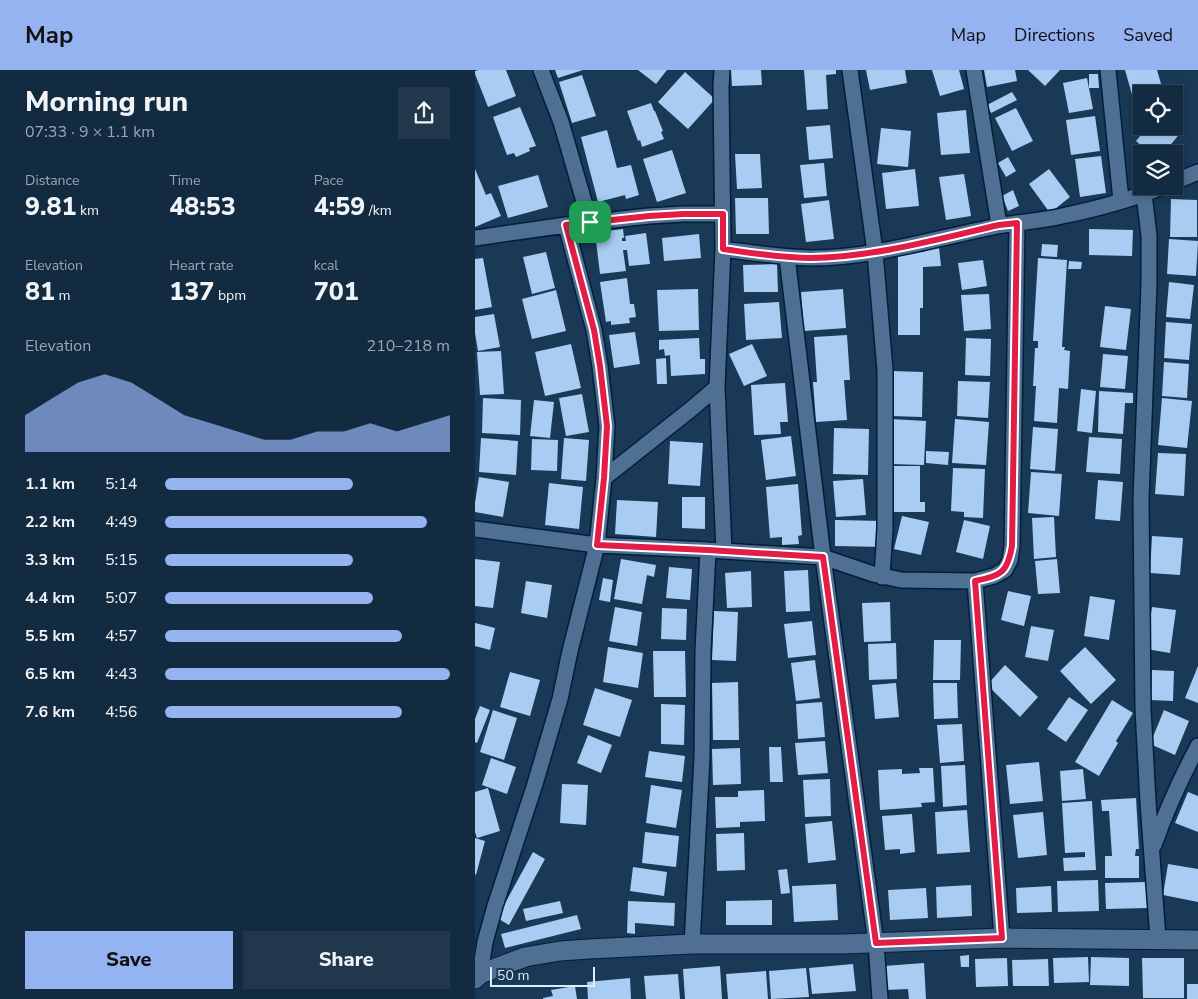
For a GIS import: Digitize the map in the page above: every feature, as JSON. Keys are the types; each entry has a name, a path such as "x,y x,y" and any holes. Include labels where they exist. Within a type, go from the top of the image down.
{"street":[{"path":"541,70 561,122 590,222"},
{"path":"722,70 723,249 717,388 724,551"},
{"path":"850,70 875,252 885,370 885,528 882,577"},
{"path":"974,70 999,225"},
{"path":"1108,70 1121,201"},
{"path":"1183,178 1198,172"},
{"path":"723,249 811,258 875,252 999,225 1061,216 1141,195"},
{"path":"1144,195 1149,236 1149,284 1141,499 1143,709 1158,939"},
{"path":"475,238 649,216 723,214"},
{"path":"475,529 597,545 823,557 882,577 901,580 975,581 994,576 1005,570 1010,560 1012,546 1017,223"},
{"path":"478,976 495,906 560,700 570,651 597,545 607,426 594,330 566,225"},
{"path":"787,257 823,557 876,943 880,999"},
{"path":"604,478 717,388"},
{"path":"692,944 702,758 703,651 708,550"},
{"path":"975,581 1002,938"},
{"path":"1151,851 1185,769 1198,746"},
{"path":"478,976 525,957 560,951 692,944 876,943 1002,938 1198,940"}],"building":[{"path":"506,70 516,96 488,107 475,74 475,71"},
{"path":"555,70 583,70 558,78"},
{"path":"638,70 667,70 656,84"},
{"path":"731,70 761,70 762,85 732,86"},
{"path":"804,70 836,70 836,74 826,75 828,109 807,110"},
{"path":"866,70 905,70 907,83 870,90"},
{"path":"932,70 959,70 964,89 940,96"},
{"path":"984,70 1015,70 1017,81 987,87"},
{"path":"1028,70 1060,70 1045,86"},
{"path":"1125,70 1157,70 1161,85 1133,85 1133,98"},
{"path":"685,72 715,99 688,129 658,102"},
{"path":"1089,74 1098,74 1099,88 1089,88"},
{"path":"582,75 596,116 572,123 559,82"},
{"path":"1087,78 1093,109 1069,113 1063,83"},
{"path":"1012,92 1017,100 991,113 987,105"},
{"path":"651,103 663,131 661,132 664,139 642,147 627,111"},
{"path":"520,107 536,146 529,148 530,151 516,157 514,153 507,155 493,117"},
{"path":"1016,108 1033,141 1012,151 995,118"},
{"path":"966,110 970,153 941,155 937,113"},
{"path":"1095,116 1100,151 1071,155 1066,120"},
{"path":"830,125 833,158 809,160 806,127"},
{"path":"881,128 911,131 908,167 877,164"},
{"path":"607,130 617,168 631,165 639,195 626,199 625,195 598,202 581,137"},
{"path":"1141,135 1179,135 1170,145 1141,145 1136,141"},
{"path":"672,150 686,193 657,202 643,159"},
{"path":"735,154 760,154 762,188 737,189"},
{"path":"1101,156 1106,193 1080,197 1075,159"},
{"path":"1008,157 1016,171 1006,177 998,163"},
{"path":"824,163 827,196 804,198 800,165"},
{"path":"475,169 486,195 491,193 501,216 475,227"},
{"path":"915,169 919,206 886,209 882,173"},
{"path":"1049,169 1070,197 1050,213 1029,184"},
{"path":"964,174 971,216 946,220 939,177"},
{"path":"538,175 548,207 508,218 498,186"},
{"path":"1013,190 1019,206 1008,211 1002,196"},
{"path":"735,198 768,198 769,234 736,234"},
{"path":"1171,199 1197,200 1197,237 1170,237"},
{"path":"829,200 834,239 806,242 801,204"},
{"path":"623,229 624,238 622,238 622,241 626,241 625,236 646,233 650,264 629,266 627,250 623,250 626,271 600,274 596,241 593,242 591,233"},
{"path":"1089,229 1133,230 1132,256 1089,255"},
{"path":"699,234 701,258 664,261 662,238"},
{"path":"1169,239 1198,241 1196,276 1167,274"},
{"path":"1042,244 1058,245 1057,257 1041,256"},
{"path":"939,247 941,266 923,267 923,308 920,308 920,335 898,335 898,252 924,252 923,249"},
{"path":"546,252 555,288 532,294 523,257"},
{"path":"483,258 492,307 475,310 475,259"},
{"path":"1038,258 1067,260 1062,347 1065,347 1064,350 1070,351 1068,389 1059,388 1057,423 1034,421 1036,386 1033,386 1035,348 1038,348 1038,341 1033,341"},
{"path":"983,260 987,286 962,290 958,263"},
{"path":"1069,261 1082,262 1081,269 1068,269"},
{"path":"777,264 778,292 744,292 743,265"},
{"path":"627,278 630,304 634,304 636,317 629,318 630,323 611,325 611,321 606,322 600,282"},
{"path":"1169,282 1194,285 1190,319 1166,317"},
{"path":"698,289 699,330 659,331 657,290"},
{"path":"843,289 846,328 804,331 801,292"},
{"path":"556,290 566,331 532,339 522,299"},
{"path":"989,294 991,329 964,331 961,295"},
{"path":"779,302 782,338 746,340 744,304"},
{"path":"1105,306 1131,309 1126,350 1100,347"},
{"path":"494,314 500,347 478,351 475,317"},
{"path":"1166,322 1192,324 1189,360 1164,358"},
{"path":"635,332 640,364 614,368 609,335"},
{"path":"847,335 850,380 844,380 847,420 816,422 813,382 817,382 814,337"},
{"path":"699,338 700,359 705,359 705,374 671,376 670,355 665,356 664,349 659,350 659,340"},
{"path":"966,338 991,339 990,376 965,375"},
{"path":"571,344 581,388 545,396 535,352"},
{"path":"752,344 767,376 744,386 729,354"},
{"path":"501,351 504,394 480,395 477,352"},
{"path":"1103,354 1128,356 1125,389 1100,387"},
{"path":"666,358 667,384 657,384 656,359"},
{"path":"1164,362 1189,364 1187,398 1162,396"},
{"path":"892,371 923,372 922,417 891,416"},
{"path":"958,381 990,382 988,418 957,416"},
{"path":"785,383 788,422 780,422 781,434 754,435 751,385"},
{"path":"1081,389 1096,391 1092,433 1077,431"},
{"path":"1099,391 1133,393 1133,403 1125,403 1123,434 1098,432"},
{"path":"582,394 589,432 566,436 559,398"},
{"path":"483,398 521,400 520,435 482,433"},
{"path":"1162,398 1192,401 1187,448 1158,445"},
{"path":"534,400 554,402 550,438 530,436"},
{"path":"891,419 926,421 924,465 890,464"},
{"path":"955,419 989,422 986,465 952,463"},
{"path":"1033,427 1058,429 1055,471 1030,469"},
{"path":"834,428 869,429 868,475 833,474"},
{"path":"791,436 796,476 766,480 761,440"},
{"path":"1089,437 1122,439 1120,474 1086,472"},
{"path":"481,438 518,441 516,475 479,472"},
{"path":"564,438 589,440 586,481 561,479"},
{"path":"532,439 558,440 557,471 531,470"},
{"path":"670,441 703,443 700,486 668,484"},
{"path":"926,451 949,452 948,465 926,463"},
{"path":"1158,453 1186,454 1184,496 1155,494"},
{"path":"890,466 920,466 920,502 925,502 925,512 891,512"},
{"path":"953,468 985,469 983,518 964,517 964,512 951,511"},
{"path":"1031,472 1062,474 1059,516 1028,513"},
{"path":"479,477 509,482 503,517 475,512"},
{"path":"863,479 866,515 836,517 833,481"},
{"path":"1098,480 1123,482 1120,521 1095,519"},
{"path":"549,483 583,487 579,529 545,525"},
{"path":"798,484 802,535 798,536 799,544 782,545 782,537 770,538 766,487"},
{"path":"682,497 705,497 705,529 682,528"},
{"path":"617,500 658,502 656,537 615,534"},
{"path":"902,516 929,522 921,555 894,549"},
{"path":"1054,517 1056,557 1034,559 1032,518"},
{"path":"835,520 884,521 883,547 835,546"},
{"path":"964,520 990,526 983,559 956,552"},
{"path":"1152,536 1183,538 1180,575 1150,573"},
{"path":"475,559 500,562 493,608 475,606"},
{"path":"621,559 656,565 654,577 647,575 642,604 614,599"},
{"path":"1057,559 1060,593 1038,594 1035,561"},
{"path":"669,567 692,569 690,600 666,598"},
{"path":"808,570 810,611 786,612 784,571"},
{"path":"751,571 752,607 727,608 725,573"},
{"path":"603,578 613,580 610,602 599,600"},
{"path":"526,581 552,585 547,618 521,613"},
{"path":"1008,591 1031,596 1024,626 1001,620"},
{"path":"1090,596 1115,600 1109,640 1084,636"},
{"path":"890,602 891,641 864,642 862,603"},
{"path":"615,607 642,612 637,646 609,641"},
{"path":"1152,607 1176,610 1170,653 1146,649"},
{"path":"662,608 687,609 686,640 661,639"},
{"path":"714,611 738,612 736,661 712,660"},
{"path":"812,621 816,655 788,658 784,624"},
{"path":"475,623 495,628 490,650 475,646"},
{"path":"1031,626 1054,630 1048,661 1025,657"},
{"path":"934,640 961,640 960,680 933,680"},
{"path":"896,643 897,679 869,680 868,644"},
{"path":"608,647 643,653 638,688 603,682"},
{"path":"1085,647 1116,680 1091,704 1060,671"},
{"path":"653,651 685,651 686,697 654,697"},
{"path":"815,660 820,698 796,701 791,663"},
{"path":"1005,665 1038,697 1020,717 987,685"},
{"path":"1198,666 1198,703 1185,698"},
{"path":"1152,670 1174,671 1173,701 1151,700"},
{"path":"510,672 540,680 530,716 500,707"},
{"path":"738,682 739,740 713,740 712,683"},
{"path":"896,683 899,717 875,719 872,685"},
{"path":"933,683 957,683 958,718 934,719"},
{"path":"595,688 632,700 620,737 583,725"},
{"path":"1069,697 1088,710 1066,742 1047,729"},
{"path":"1112,700 1133,713 1116,741 1118,743 1099,776 1075,762"},
{"path":"822,702 825,737 798,739 796,704"},
{"path":"661,704 685,705 684,745 661,744"},
{"path":"480,706 490,710 477,743 475,742 475,719"},
{"path":"493,710 517,718 504,760 480,752"},
{"path":"1164,710 1189,721 1175,755 1150,744"},
{"path":"962,724 964,761 940,763 937,725"},
{"path":"588,735 612,745 601,773 577,763"},
{"path":"825,741 828,773 798,775 795,743"},
{"path":"769,747 781,747 783,782 770,782"},
{"path":"740,748 741,784 713,785 712,749"},
{"path":"649,751 685,756 682,782 645,777"},
{"path":"491,758 516,767 507,794 482,785"},
{"path":"1039,762 1043,801 1010,804 1006,765"},
{"path":"965,765 967,805 943,807 941,766"},
{"path":"919,768 933,768 935,802 921,803 922,807 880,810 878,770 902,769 902,774 920,773"},
{"path":"1083,769 1086,799 1062,801 1060,771"},
{"path":"830,779 831,816 805,817 803,780"},
{"path":"562,784 588,785 586,825 560,823"},
{"path":"651,785 682,790 676,828 646,823"},
{"path":"488,788 500,831 477,838 475,832 475,792"},
{"path":"764,790 765,821 740,822 740,827 716,828 715,797 738,797 738,791"},
{"path":"1188,792 1198,796 1198,832 1175,823"},
{"path":"1136,798 1139,849 1136,849 1135,856 1139,856 1139,878 1105,878 1105,856 1112,856 1109,811 1102,811 1101,800"},
{"path":"1092,801 1096,870 1064,871 1063,858 1085,857 1085,852 1065,853 1062,803"},
{"path":"967,810 970,852 937,854 935,812"},
{"path":"1043,812 1047,855 1018,858 1013,815"},
{"path":"912,814 915,852 900,854 900,849 885,850 882,816"},
{"path":"832,821 836,860 808,863 805,824"},
{"path":"645,832 679,836 676,867 642,863"},
{"path":"744,833 745,870 717,871 716,834"},
{"path":"475,838 485,841 476,875 475,874"},
{"path":"533,852 545,859 509,925 497,918"},
{"path":"1168,864 1198,869 1198,902 1163,895"},
{"path":"633,867 667,872 664,896 630,891"},
{"path":"787,869 790,893 781,894 778,870"},
{"path":"1098,880 1099,911 1058,912 1057,881"},
{"path":"1147,882 1148,908 1106,909 1105,883"},
{"path":"836,884 838,920 794,922 792,886"},
{"path":"971,885 972,916 937,918 936,887"},
{"path":"1051,886 1052,912 1017,913 1016,888"},
{"path":"926,888 928,918 890,920 888,890"},
{"path":"772,900 772,925 726,925 726,901"},
{"path":"560,901 563,913 526,921 523,909"},
{"path":"628,901 675,903 674,926 635,923 635,934 627,933"},
{"path":"577,915 581,929 505,948 501,934"},
{"path":"969,955 969,967 961,967 960,956"},
{"path":"1088,957 1089,982 1054,983 1053,958"},
{"path":"1091,957 1129,958 1129,986 1090,985"},
{"path":"1007,958 1008,986 976,987 975,959"},
{"path":"1142,958 1184,958 1184,998 1143,998"},
{"path":"1048,959 1049,986 1013,986 1012,960"},
{"path":"924,963 926,999 909,999 908,989 886,990 884,966"},
{"path":"853,964 856,991 812,994 809,968"},
{"path":"720,966 722,999 685,999 683,969"},
{"path":"806,968 809,997 771,999 769,971"},
{"path":"766,971 768,999 728,999 726,974"},
{"path":"678,974 680,999 646,999 644,976"},
{"path":"630,978 631,999 588,999 587,982"},
{"path":"1187,984 1198,984 1198,999 1187,999"},
{"path":"575,986 577,999 543,999 553,996 551,990"}],"route":[{"path":"723,214 723,249 811,258 875,252 999,225 1017,223 1012,546 1010,560 1005,570 994,576 975,581 1002,938 876,943 823,557 597,545 607,426 594,330 566,225 590,222 649,216 723,214"}]}
